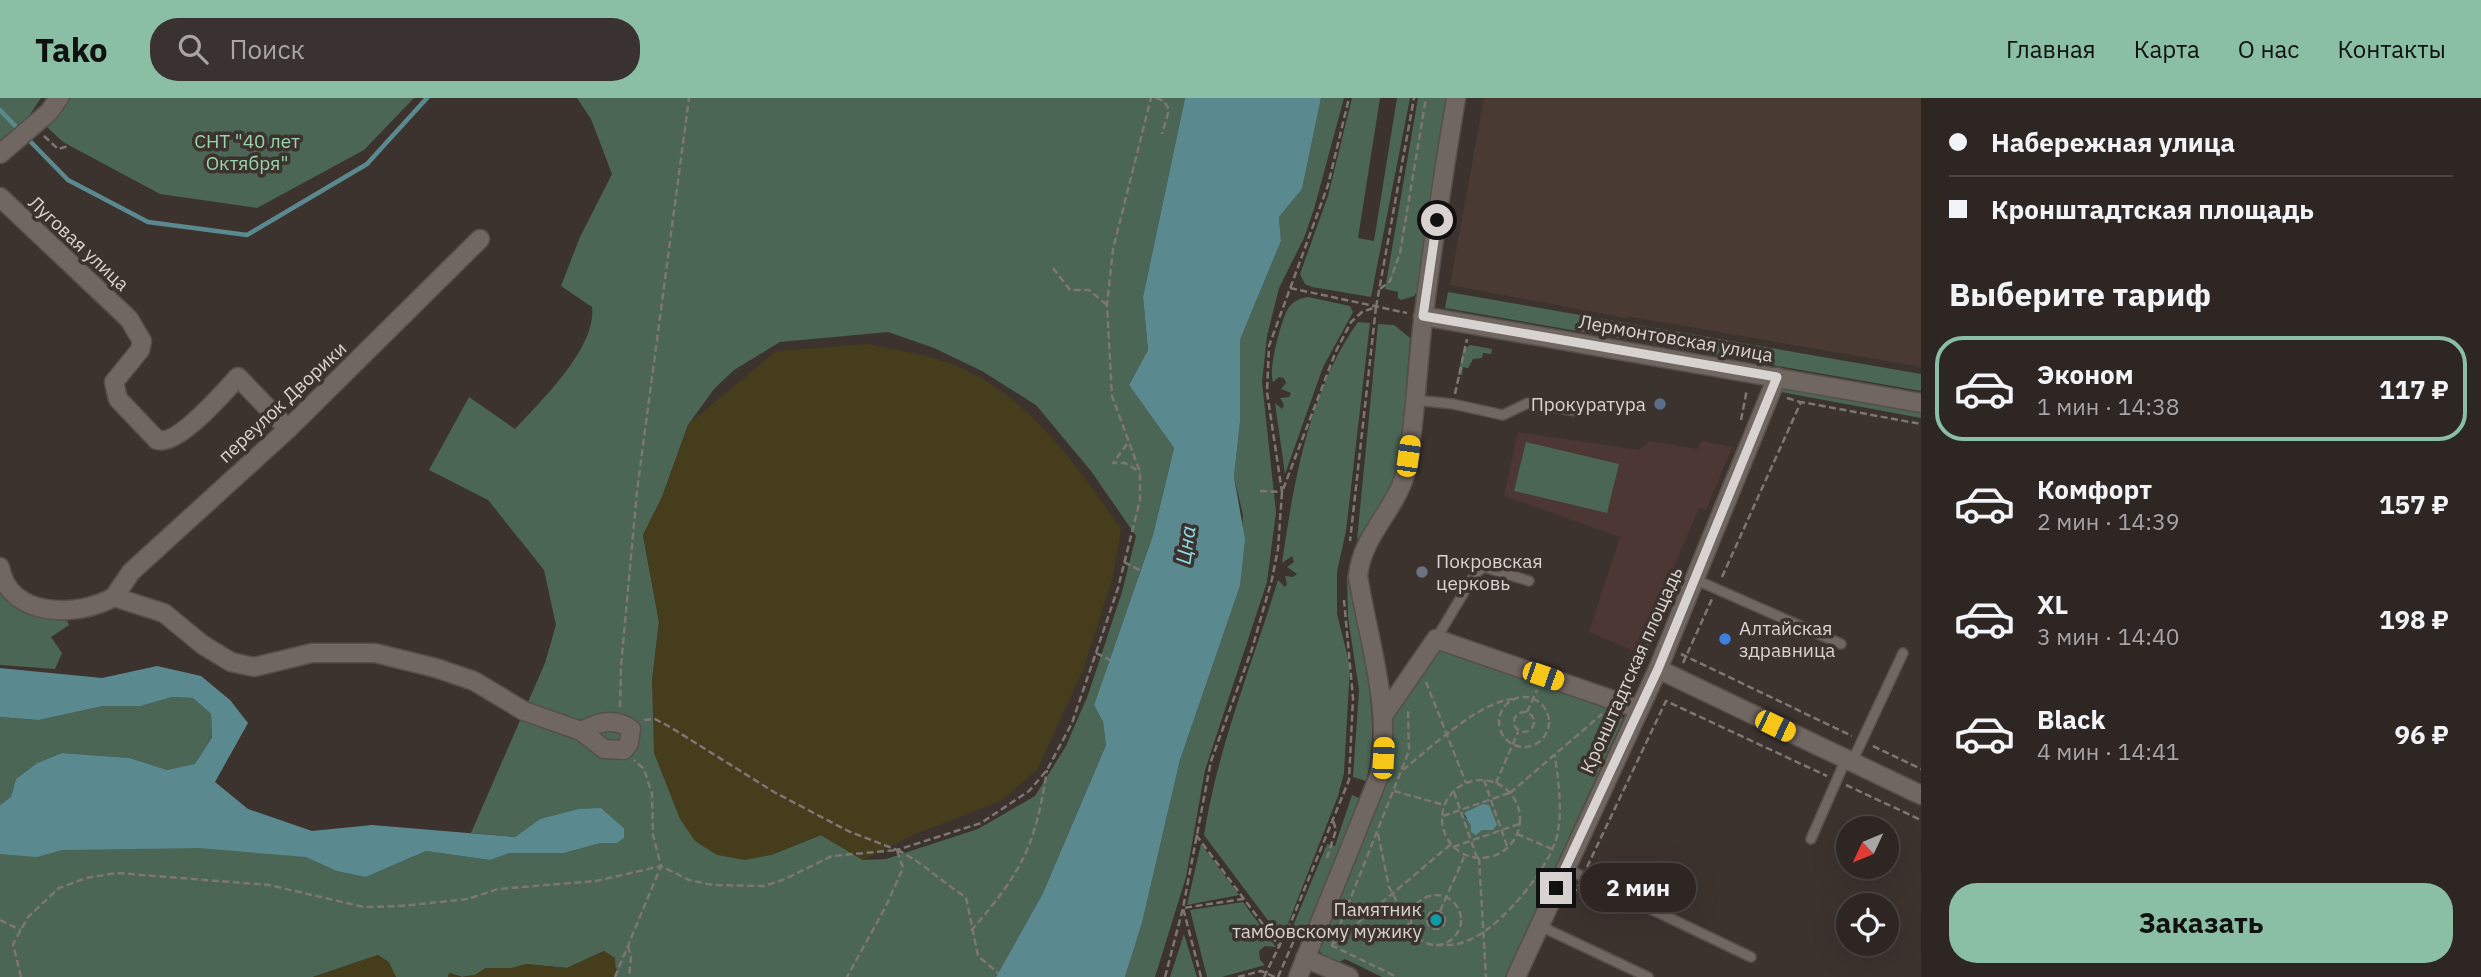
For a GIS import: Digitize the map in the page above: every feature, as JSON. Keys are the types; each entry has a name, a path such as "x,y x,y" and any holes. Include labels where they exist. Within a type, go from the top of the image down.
{"street":[{"path":"0,154 34,126 59,98"},
{"path":"1298,977 1375,785 1383,758 1382,716 1358,576 1359,560 1403,482 1415,400 1423,316 1456,98"},
{"name":"Луговая улица","path":"0,197 130,319 142,341 141,350 114,382 118,399 158,440 165,442 182,432 238,377 288,429"},
{"name":"переулок Дворики","path":"114,597 131,572 288,429 480,239"},
{"name":"Лермонтовская улица","path":"1423,316 1921,403"},
{"name":"Кронштадтская площадь","path":"1516,977 1547,930 1568,863 1658,669 1777,377"},
{"path":"0,567 2,579 12,591 38,607 52,611 79,610 114,597 164,613 203,645 230,662 254,667 312,653 375,653 436,668 474,681 524,711 581,731 604,749 624,750 629,744 631,729 620,721 607,721 581,731"},
{"path":"1382,716 1436,639 1639,709"},
{"path":"1658,669 1921,795"},
{"path":"1305,958 1349,977"}],"lane":[{"path":"1415,400 1453,404 1503,415 1528,403 1576,411"},
{"path":"1436,639 1475,574 1484,567 1529,581"},
{"path":"1694,579 1841,644"},
{"path":"1811,839 1836,780 1862,740 1903,653"},
{"path":"1568,863 1582,877 1751,957"},
{"path":"1547,930 1648,977"}],"path":[{"path":"689,98 637,491 621,666 620,721 655,719 708,749 774,792 848,831 920,860 947,886 966,897 978,956 998,973"},
{"path":"21,977 13,944 28,917 60,888 86,878 117,873 269,885 364,907 468,899 498,889 596,881 661,866 689,880 745,887 785,879 832,856 897,850 981,823 1029,791 1047,770 1072,723 1124,562 1140,500 1140,472 1112,396 1107,305 1113,248 1153,98 1164,101 1169,110 1162,134"},
{"path":"1165,977 1183,908 1211,761 1266,602 1278,549 1282,492 1267,376 1269,346 1328,185 1349,98"},
{"path":"1349,551 1376,307 1414,98"},
{"path":"1379,289 1391,281 1400,253 1426,98"},
{"path":"34,126 58,149 69,146"},
{"path":"1053,268 1070,290 1089,290 1107,305"},
{"path":"1290,288 1423,316"},
{"path":"1282,492 1318,390 1340,341 1351,322 1362,312 1376,307"},
{"path":"1453,404 1466,339 1478,341"},
{"path":"1739,431 1750,372"},
{"path":"1681,668 1801,402 1921,424"},
{"path":"1128,442 1113,463 1125,463 1140,472"},
{"path":"1260,491 1282,492"},
{"path":"1124,562 1140,571"},
{"path":"1265,975 1287,932 1349,780 1353,726 1352,665 1344,600"},
{"path":"1441,816 1510,793 1617,701 1625,693 1658,622"},
{"path":"1667,647 1921,769"},
{"path":"1096,653 1110,660"},
{"path":"1419,664 1466,783"},
{"path":"1527,712 1543,676"},
{"path":"1547,930 1582,877 1671,690"},
{"path":"1401,771 1447,735 1504,699 1533,698 1547,712 1547,732 1533,745 1513,744 1506,740 1499,723 1505,705 1513,699"},
{"path":"1666,701 1921,820"},
{"path":"1519,712 1527,712 1533,718 1533,726 1528,731 1519,731 1514,726 1514,718 1519,712"},
{"path":"1496,783 1519,731"},
{"path":"615,977 644,901 661,866 653,835 652,794 645,769 624,750"},
{"path":"1378,831 1392,895 1408,927 1419,938 1436,945 1462,943 1483,932 1506,913 1553,850 1559,814 1555,755"},
{"path":"971,930 1007,888 1030,849 1047,770"},
{"path":"1484,780 1507,848"},
{"path":"1484,780 1496,783 1510,793 1519,811 1517,834 1498,855 1478,858 1465,855 1445,837 1441,816 1444,805 1454,791 1466,783 1484,780"},
{"path":"1375,785 1444,805"},
{"path":"1454,791 1478,858 1486,977"},
{"path":"1324,870 1336,830 1333,820"},
{"path":"1323,964 1332,946 1452,846 1519,824"},
{"path":"1517,834 1553,850 1568,863"},
{"path":"1196,835 1280,947"},
{"path":"847,977 886,906 903,867 897,850"},
{"path":"1440,911 1465,855"},
{"path":"1419,938 1411,921 1418,903 1436,895 1446,897 1454,902 1462,920 1454,938 1436,945"},
{"path":"1183,908 1243,899"},
{"path":"1183,908 1201,977"},
{"path":"1440,911 1445,916 1445,923 1440,928 1433,928 1428,924 1428,917 1433,912 1440,911"},
{"path":"0,920 21,930"},
{"path":"1238,977 1261,971 1265,975 1276,977 1297,934 1287,932"},
{"path":"1312,940 1332,946 1397,977"},
{"path":"628,945 631,958 629,977"}],"shaded area":[{"path":"1484,98 1921,98 1921,367 1626,318 1450,285"},
{"path":"1518,432 1639,450 1649,441 1698,449 1701,441 1732,447 1706,510 1699,508 1637,652 1589,632 1620,537 1504,496"}],"green space":[{"path":"0,98 41,98 27,119 0,140"},
{"name":"СНТ \"40 лет Октября\"","path":"70,98 414,98 364,150 257,208 160,194 63,142 47,127"},
{"path":"577,98 1185,98 1143,297 1148,350 1129,385 1174,448 1153,535 1094,705 1103,722 1106,745 1043,893 996,977 616,977 618,971 604,951 567,968 526,964 512,968 486,968 475,975 462,977 450,973 448,977 396,977 378,955 313,977 0,977 0,822 226,823 366,877 426,851 490,860 510,853 564,853 601,843 617,843 624,828 601,808 540,819 515,837 471,833 545,663 556,625 544,570 488,500 429,470 469,397 515,429 565,372 586,339 592,307 561,286 580,237 612,174 591,119","holes":["888,332 934,348 982,371 1036,405 1091,471 1136,536 1122,592 1088,695 1066,746 1035,796 978,829 886,859 863,860 821,835 771,855 652,681 659,622 643,535 662,497 688,425 714,389 734,370 780,342"]},
{"path":"1321,98 1344,98 1314,209 1304,238 1279,288 1267,336 1262,382 1276,512 1267,582 1205,770 1186,877 1155,977 1125,977 1142,923 1180,760 1240,586 1243,515 1234,477 1240,422 1240,340 1281,241 1279,217 1302,189"},
{"path":"1352,98 1380,98 1358,238 1374,241 1397,98 1410,98 1371,297 1312,287 1305,284 1300,274 1328,196"},
{"path":"1418,98 1447,98 1418,290 1414,296 1401,300 1398,298 1398,292 1385,289"},
{"path":"1448,292 1921,374 1921,391 1445,308"},
{"path":"1308,297 1350,306 1353,312 1323,367 1285,474 1275,403 1282,409 1284,405 1280,398 1289,397 1291,393 1281,389 1286,383 1284,378 1279,377 1273,382 1272,367 1282,322 1289,307 1295,301"},
{"path":"1358,322 1370,323 1346,531 1337,572 1337,614 1350,666 1344,773 1338,796 1282,939 1204,835 1227,738 1278,580 1285,587 1285,576 1293,577 1297,574 1287,567 1294,562 1292,556 1282,563 1306,438 1327,377"},
{"path":"1378,324 1394,325 1410,338 1400,464 1382,503 1357,540"},
{"path":"1470,345 1492,349 1491,354 1483,353 1482,358 1473,359 1468,368 1463,367 1462,375 1458,375 1463,351"},
{"path":"1782,383 1921,408 1921,418 1781,392"},
{"path":"1526,442 1619,464 1607,513 1514,491"},
{"path":"1347,573 1371,703 1371,756 1366,781 1353,777 1359,690 1348,617"},
{"path":"0,583 38,616 66,618 69,625 51,637 62,653 55,669 0,665"},
{"path":"1438,646 1620,709 1623,719 1505,977 1382,977 1345,959 1336,964 1324,958 1318,948 1387,776 1392,750 1390,720","holes":["1479,808 1497,825 1493,830 1482,830 1465,817 1464,813"]},
{"path":"172,697 193,698 211,714 212,736 195,765 167,770 130,758 62,753 37,763 16,779 11,797 0,805 0,717 39,720 103,706 141,706"},
{"path":"1352,795 1359,798 1306,938 1291,931 1327,844 1335,846"},
{"path":"1201,844 1239,895 1187,905"},
{"path":"1243,902 1276,947 1265,946 1259,951 1260,960 1265,965 1222,977 1207,977 1190,910"},
{"path":"1184,934 1197,977 1170,977"}],"sand":[{"path":"868,344 946,362 975,374 1024,409 1066,454 1121,529 1113,577 1083,670 1037,770 1001,801 913,835 863,860 821,835 771,855 745,860 717,855 695,841 680,819 654,753 652,681 659,622 643,535 662,497 688,425 776,351"},
{"path":"604,951 615,958 616,977 462,977 475,975 486,968 512,968 526,964 567,968"},
{"path":"378,955 389,962 396,977 313,977"}],"water":[{"name":"Цна","path":"1185,98 1321,98 1302,189 1279,217 1281,241 1240,340 1240,422 1234,477 1245,539 1240,586 1180,760 1142,923 1125,977 996,977 1043,893 1106,745 1103,722 1094,705 1153,535 1174,448 1129,385 1148,350 1143,297"},
{"path":"157,666 201,676 230,700 248,723 215,782 248,809 312,831 372,825 515,837 540,819 579,809 601,808 624,828 624,838 617,843 601,843 564,853 510,853 490,860 426,851 366,877 337,871 306,857 199,848 62,850 37,857 0,854 0,805 11,797 16,779 37,763 62,753 130,758 167,770 195,764 212,737 211,714 193,698 172,697 141,706 103,706 39,720 0,717 0,668 102,678"},
{"path":"1483,804 1489,805 1497,825 1493,830 1482,830 1476,835 1471,832 1464,813"}],"waterway":[{"path":"27,138 68,180 148,222 247,235 367,164 427,98"},
{"path":"0,110 20,131"}],"place":[{"name":"Прокуратура","path":"1660,404"},
{"name":"Покровская церковь","path":"1422,572"},
{"name":"Алтайская здравница","path":"1725,639"},
{"name":"Памятник тамбовскому мужику","path":"1436,920"}],"route":[{"path":"1437,220 1423,316 1777,377 1658,669 1556,888"}]}
